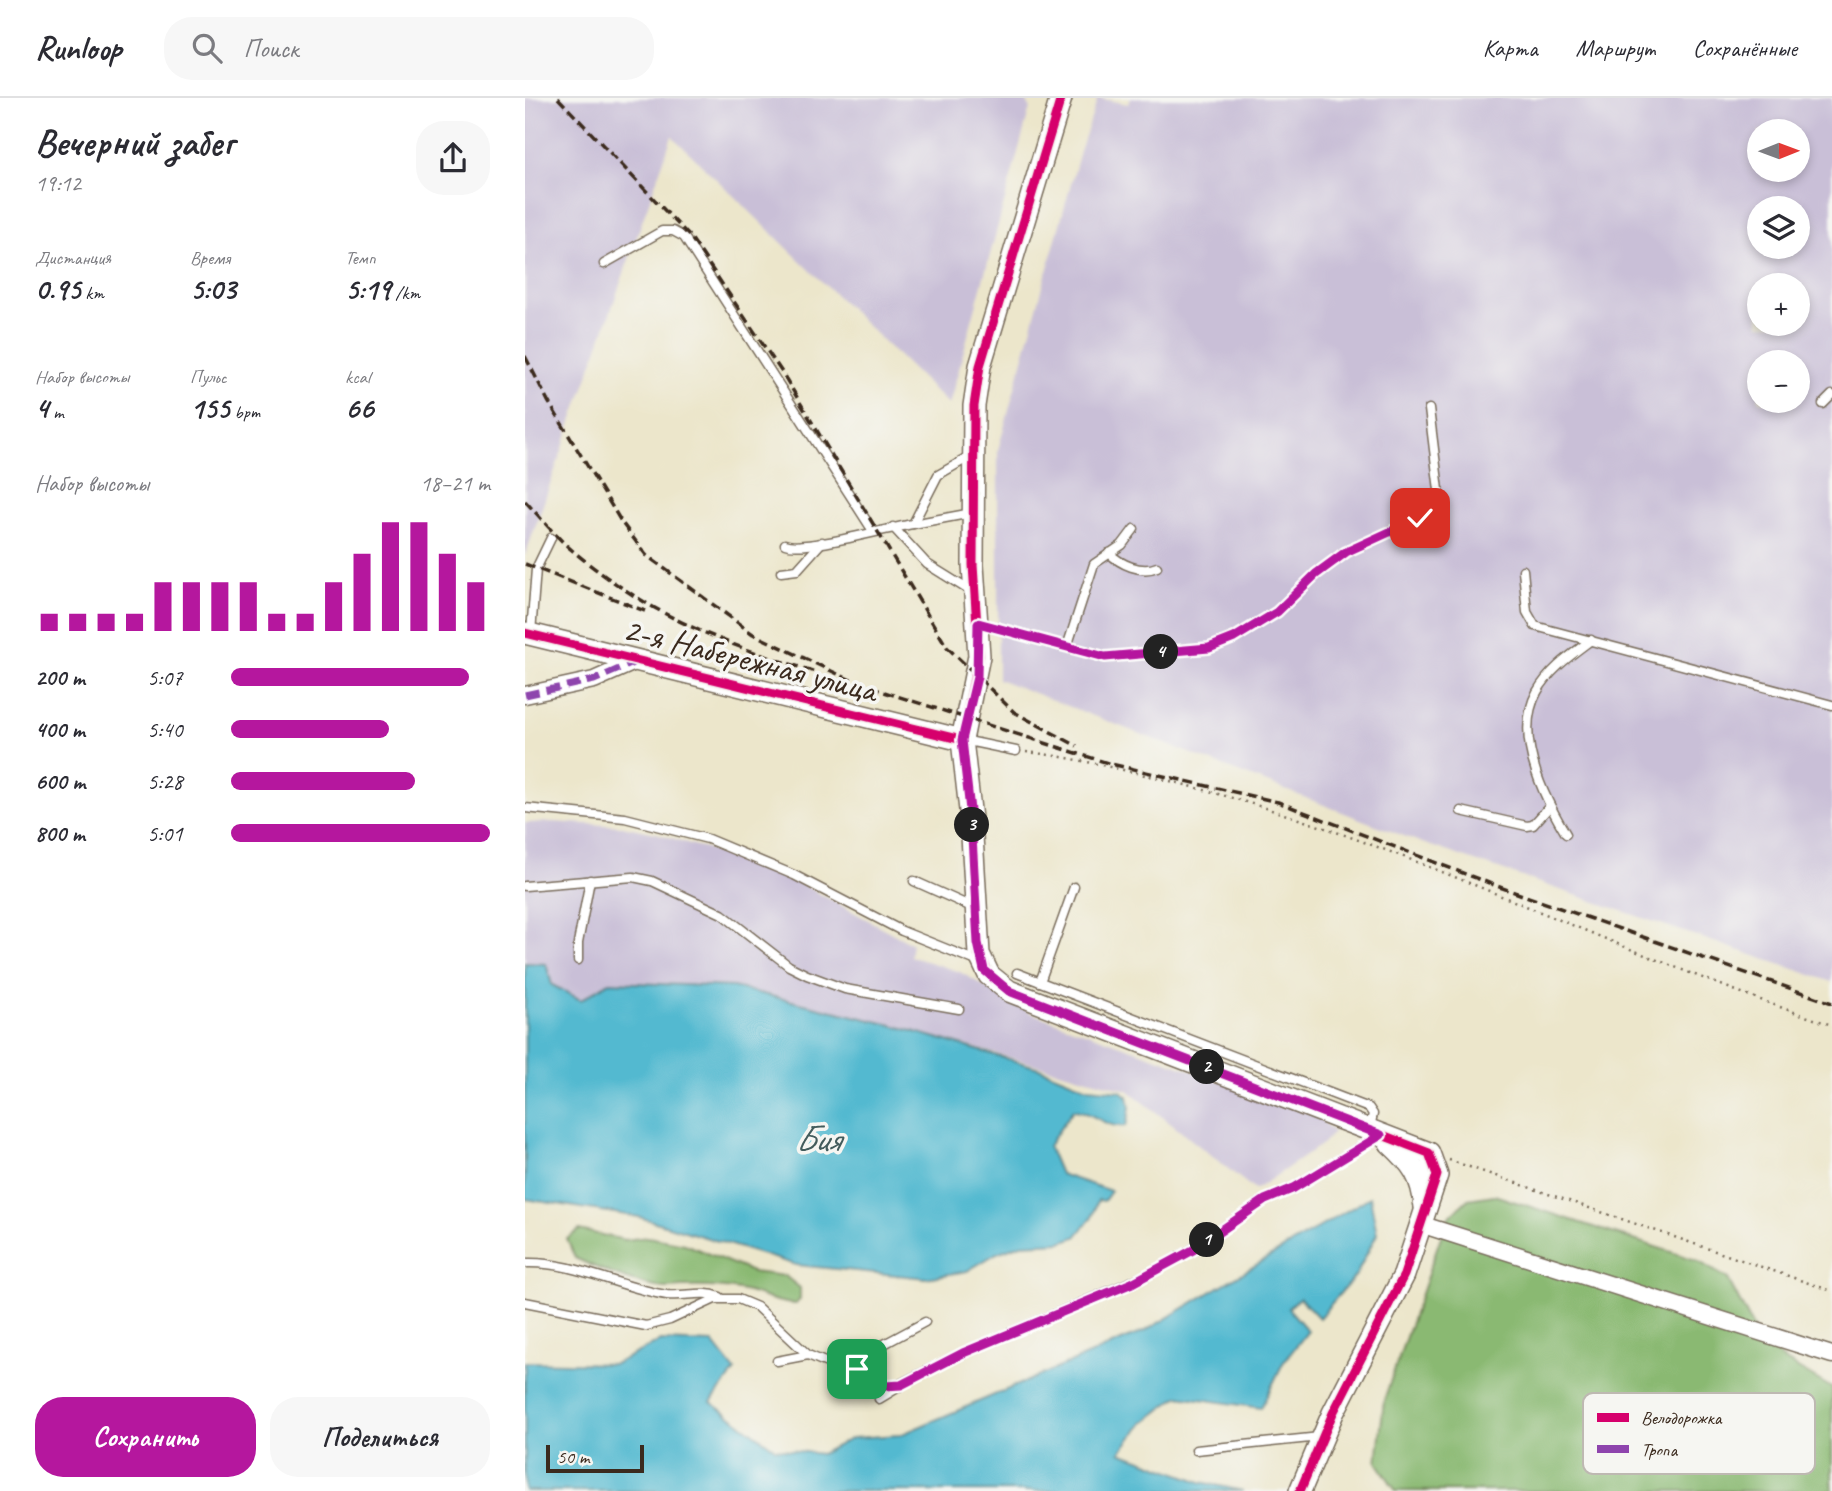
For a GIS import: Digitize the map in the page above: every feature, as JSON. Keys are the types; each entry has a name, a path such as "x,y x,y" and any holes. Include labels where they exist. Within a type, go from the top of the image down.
{"street":[{"path":"1061,98 980,366 974,406 977,677 962,740 982,963 989,975 1009,991 1429,1153 1437,1175 1404,1275 1323,1436 1300,1491"},
{"name":"2-я Набережная улица","path":"528,634 640,659 962,740"},
{"path":"525,695 594,680 640,659"},
{"path":"1375,1132 1410,1161 1423,1185 1422,1216"},
{"path":"1422,1216 1832,1355"}],"lane":[{"path":"604,264 662,231 673,231 684,237 873,531"},
{"path":"1823,404 1832,395"},
{"path":"978,623 1113,657 1199,650 1234,638 1277,612 1332,561 1420,518 1435,503 1438,480 1429,409"},
{"path":"913,524 938,475 974,454"},
{"path":"785,544 793,546 822,542 974,512"},
{"path":"893,527 927,564 956,584 975,593"},
{"path":"1067,647 1094,564 1122,545 1134,529"},
{"path":"528,634 536,569 551,538"},
{"path":"781,572 795,572 822,542"},
{"path":"1109,553 1115,559 1134,567 1157,567"},
{"path":"1523,570 1527,612 1532,623 1832,705"},
{"path":"1566,834 1542,790 1532,750 1531,708 1545,680 1591,640"},
{"path":"962,740 1016,751"},
{"path":"1461,811 1527,826 1533,825 1550,806"},
{"path":"525,808 615,816 698,836 769,863 902,931 982,963"},
{"path":"525,886 633,877 652,881 722,914 789,966 815,979 845,989 959,1009"},
{"path":"578,960 578,943 590,880"},
{"path":"914,881 977,909"},
{"path":"1040,982 1074,887"},
{"path":"879,1399 963,1353 1147,1276 1193,1250 1265,1200 1294,1188 1375,1132 1373,1114 1369,1108 1017,973"},
{"path":"525,1263 563,1268 668,1295 706,1293 738,1299 757,1307 808,1355 885,1386 901,1385"},
{"path":"525,1302 631,1324 654,1325 722,1298"},
{"path":"857,1374 862,1356 925,1322"},
{"path":"777,1361 808,1355"},
{"path":"1196,1450 1323,1436"}],"path":[{"path":"1016,751 1063,756 1198,787 1311,822 1440,870 1673,968 1832,1025"},
{"path":"1429,1153 1832,1292"}],"shaded area":[{"path":"525,98 1025,98 1030,108 949,405 672,136 525,556"},
{"path":"1098,98 1128,104 1130,98 1832,98 1832,982 1422,843 998,679 998,450 1080,151"},
{"path":"525,823 622,826 656,833 756,865 798,882 912,944 910,956 960,972 1031,1013 1315,1114 1334,1132 1321,1145 1255,1190 1128,1090 892,1025 733,987 581,1000 552,985 546,964 525,963"}],"green space":[{"path":"1494,1195 1696,1260 1728,1279 1758,1337 1784,1360 1832,1388 1832,1491 1396,1491 1377,1462 1384,1400 1447,1219 1468,1199"},
{"path":"579,1230 625,1240 648,1237 685,1244 752,1272 785,1276 800,1288 800,1299 796,1304 788,1304 746,1291 703,1287 668,1288 635,1282 575,1258 567,1239"}],"water":[{"name":"Бия","path":"525,963 546,964 552,985 581,1000 609,982 733,987 892,1025 1039,1068 1088,1088 1120,1091 1128,1096 1130,1108 1126,1126 1111,1125 1073,1110 1048,1146 1060,1174 1111,1191 1104,1201 1098,1200 1092,1217 1076,1237 1061,1242 1021,1244 997,1253 967,1271 926,1278 796,1265 639,1217 525,1199"},
{"path":"1370,1197 1377,1234 1356,1275 1319,1318 1300,1298 1288,1308 1308,1331 1283,1363 1261,1408 1179,1396 1143,1423 1120,1452 1201,1482 1243,1491 525,1491 525,1362 614,1364 661,1341 713,1343 735,1371 711,1402 775,1448 821,1454 852,1438 900,1435 1145,1331"}],"railway":[{"path":"558,98 691,238 783,374 947,647 1014,712 1077,746"},
{"path":"525,356 548,401 622,523 646,555 753,634 859,684 1111,764 1278,802 1494,885 1832,1003"},
{"path":"525,501 573,551 630,593 718,638 816,672"},
{"path":"525,564 645,611"}],"marked path":[{"path":"525,695 594,680 635,662"}],"cycle path":[{"path":"1061,98 980,366 974,406 973,565 979,656 962,740 971,819 979,954 989,975 1009,991 1429,1153 1437,1175 1404,1275 1333,1413 1300,1491"},
{"path":"525,633 962,740"}],"route":[{"path":"857,1369 857,1374 880,1385 901,1385 963,1353 1132,1283 1193,1250 1265,1200 1294,1188 1381,1135 1009,991 984,970 979,954 971,819 962,740 977,677 978,623 1105,657 1209,648 1234,638 1277,612 1316,574 1346,552 1420,518"}]}
